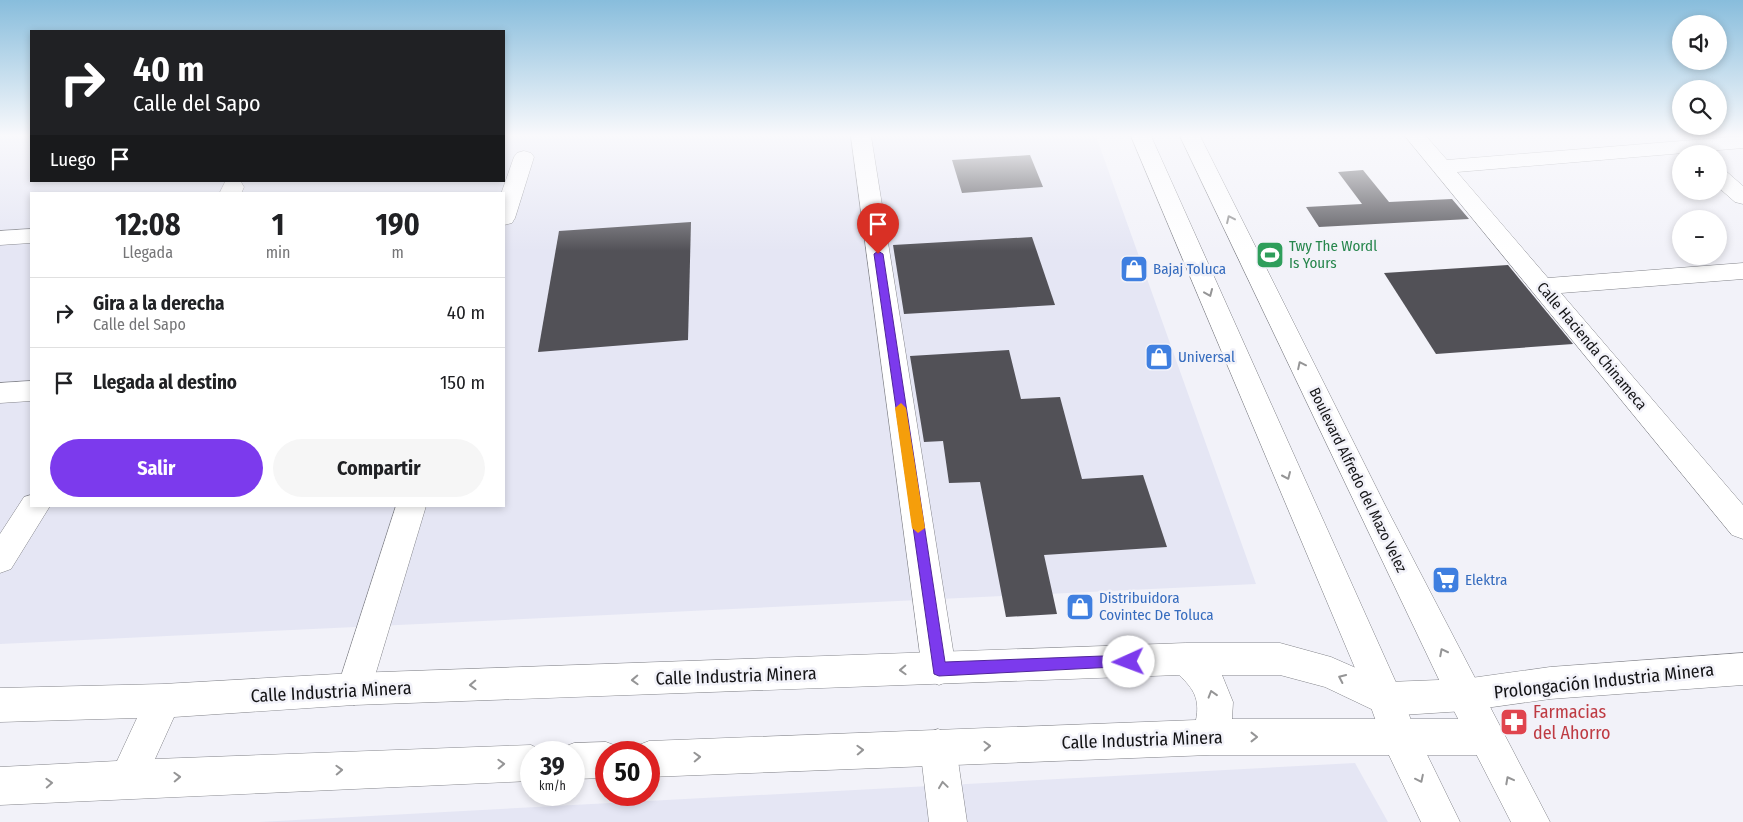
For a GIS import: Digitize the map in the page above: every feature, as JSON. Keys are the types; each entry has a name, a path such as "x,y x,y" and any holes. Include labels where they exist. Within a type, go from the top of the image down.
{"main road":[{"path":"505,215 518,174"},
{"path":"867,174 939,669"},
{"path":"1158,174 1386,699 1399,737 1441,822"},
{"name":"Boulevard Alfredo del Mazo Velez","path":"1209,174 1464,696 1531,822"},
{"name":"Calle Hacienda Chinameca","path":"1447,174 1743,526"},
{"path":"1727,184 1743,197"},
{"path":"0,238 30,236"},
{"path":"1542,286 1743,271"},
{"path":"0,393 30,391"},
{"path":"0,560 34,507"},
{"path":"354,689 412,507"},
{"path":"1186,659 1200,672 1212,691 1217,712 1210,737"},
{"name":"Calle Industria Minera","path":"0,705 164,701 354,689 1186,659 1280,659 1331,673 1386,699 1464,696"},
{"name":"Prolongación Industria Minera","path":"1464,696 1550,683 1743,669"},
{"path":"128,779 164,701"},
{"name":"Calle Industria Minera","path":"660,759 1210,737 1486,737"},
{"path":"938,748 948,822"},
{"path":"0,786 520,763"}],"shaded area":[{"path":"0,174 30,174 30,182 505,182 505,174 1110,174 1256,584 0,644"},
{"path":"1355,763 1388,822 259,822 585,806 585,804 595,804 595,806 660,806 660,800"}],"building":[{"path":"956,174 1038,174 1043,187 962,193"},
{"path":"1340,174 1367,174 1389,202 1452,199 1469,219 1319,227 1306,207 1362,204"},
{"path":"691,222 688,340 538,352 559,231"},
{"path":"1032,237 1055,305 904,314 893,245"},
{"path":"1508,265 1573,344 1436,354 1384,273"},
{"path":"1009,350 1021,399 1060,397 1082,479 1143,475 1167,547 1044,555 1057,614 1006,617 980,482 949,483 943,441 924,442 910,356"}],"slow traffic":[{"path":"901,408 918,528"}],"place":[{"name":"Twy The Wordl Is Yours","path":"1270,255"},
{"name":"Bajaj Toluca","path":"1134,269"},
{"name":"Universal","path":"1159,357"},
{"name":"Elektra","path":"1446,580"},
{"name":"Distribuidora Covintec De Toluca","path":"1080,607"},
{"name":"Farmacias del Ahorro","path":"1514,722"}],"route":[{"path":"878,254 939,669 1129,662"}]}
